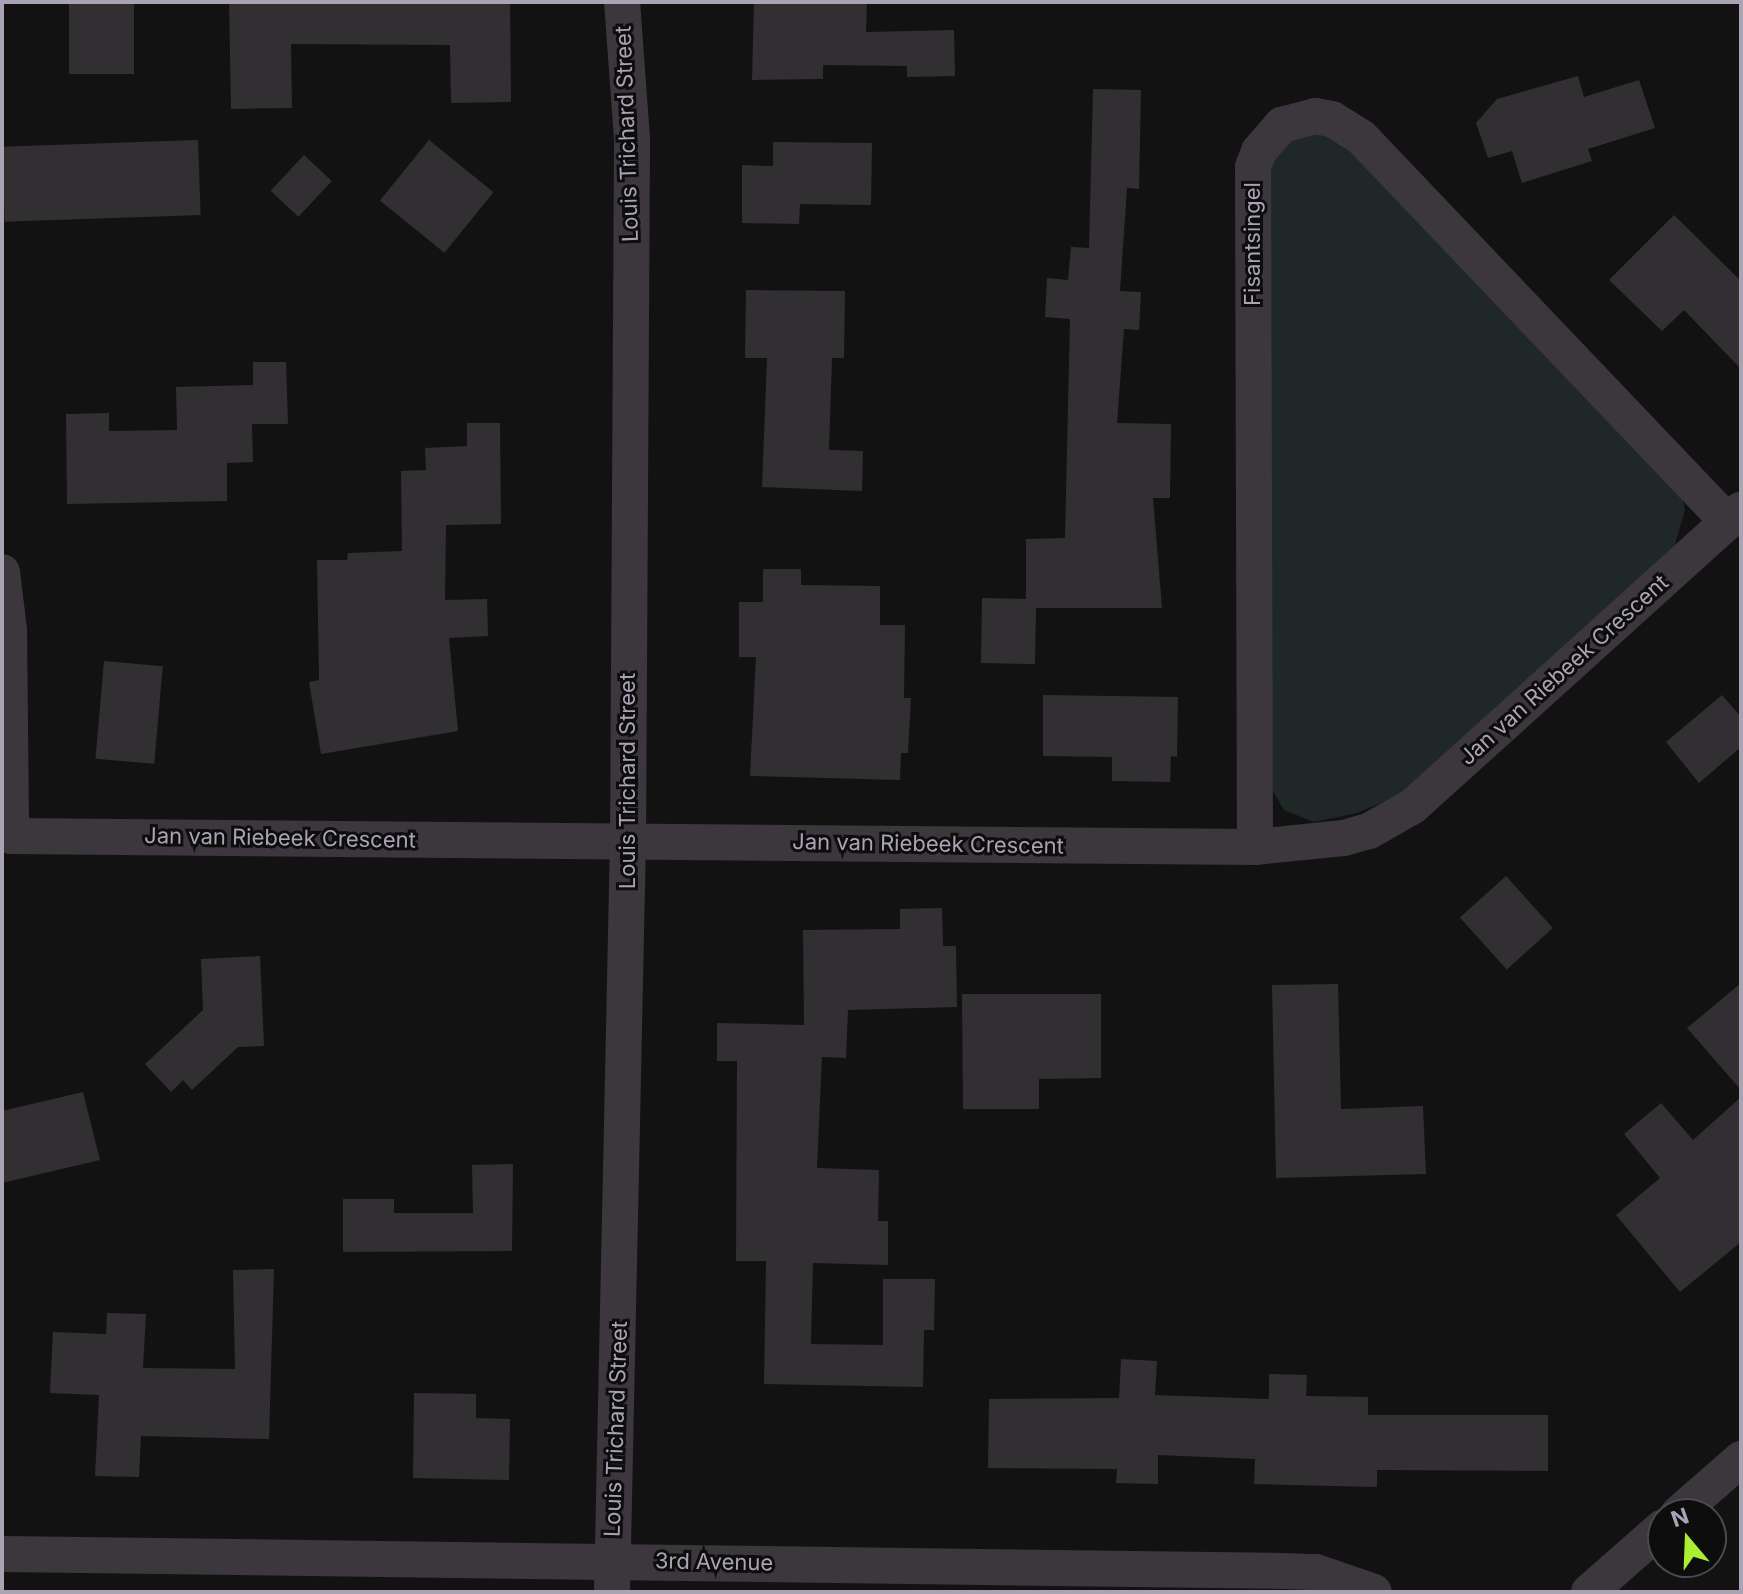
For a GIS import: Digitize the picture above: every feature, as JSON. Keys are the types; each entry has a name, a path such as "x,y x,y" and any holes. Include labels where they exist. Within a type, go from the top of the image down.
{"street":[{"name":"Louis Trichard Street","path":"612,1576 628,841 632,138 622,2"},
{"name":"Fisantsingel","path":"1255,847 1253,167 1259,151 1282,125 1299,118 1332,119 1361,137 1734,516"},
{"name":"Jan van Riebeek Crescent","path":"7,844 628,841 1255,847 1344,838 1369,831 1413,806 1734,516"},
{"path":"2,572 9,630 7,844"},
{"path":"1696,1498 1741,1459"},
{"path":"1589,1592 1647,1541"},
{"name":"3rd Avenue","path":"2,1554 612,1576 1316,1572 1374,1592"}],"shaded area":[{"path":"1313,131 1345,140 1681,494 1685,510 1674,547 1414,789 1357,813 1314,822 1284,810 1267,781 1265,184 1273,154 1284,142"}],"building":[{"path":"69,2 134,2 134,74 69,74"},
{"path":"229,2 510,2 511,102 451,103 450,45 291,44 292,108 231,109"},
{"path":"754,2 867,2 866,32 954,30 955,76 907,77 907,66 823,65 823,79 752,80"},
{"path":"1578,76 1584,97 1639,80 1655,128 1588,149 1592,161 1522,183 1512,151 1488,158 1476,123 1497,99"},
{"path":"1093,89 1141,90 1139,189 1127,188 1120,291 1141,292 1139,330 1124,329 1117,423 1171,424 1170,498 1153,498 1162,608 1036,608 1035,664 981,663 982,598 1026,599 1026,539 1065,538 1070,319 1045,317 1047,278 1068,280 1071,247 1089,248"},
{"path":"198,140 201,215 5,222 2,147"},
{"path":"429,140 494,192 444,253 380,201"},
{"path":"773,142 872,143 871,205 800,204 799,224 742,223 742,165 773,166"},
{"path":"304,155 332,181 298,217 271,191"},
{"path":"1674,215 1741,281 1741,369 1684,310 1662,331 1609,280"},
{"path":"746,290 845,291 844,358 832,358 829,450 863,451 862,491 762,487 767,358 745,358"},
{"path":"253,362 286,362 288,424 252,424 253,462 227,463 227,501 67,504 66,414 109,413 109,431 177,430 176,387 253,385"},
{"path":"467,423 500,423 501,524 446,525 445,600 487,599 488,636 449,638 458,731 321,754 309,682 319,680 317,560 347,560 348,553 402,551 401,471 426,470 425,448 467,446"},
{"path":"763,569 801,569 801,585 880,586 880,625 905,625 904,698 911,698 908,753 901,753 900,780 750,776 756,657 739,657 739,602 763,602"},
{"path":"104,661 163,666 154,764 95,759"},
{"path":"1043,695 1178,697 1177,757 1171,756 1170,782 1112,781 1112,757 1043,756"},
{"path":"1722,695 1741,717 1741,747 1699,783 1666,742"},
{"path":"1506,876 1553,928 1507,970 1460,917"},
{"path":"942,908 943,946 956,946 957,1007 848,1010 846,1058 822,1057 817,1168 879,1170 878,1221 888,1221 888,1265 813,1263 811,1344 883,1345 883,1279 935,1279 934,1330 924,1330 923,1387 764,1384 766,1261 736,1261 737,1061 717,1061 717,1023 804,1025 803,930 900,929 900,909"},
{"path":"260,956 264,1046 238,1047 192,1090 183,1080 171,1092 145,1064 203,1010 201,959"},
{"path":"1741,983 1741,1090 1687,1028"},
{"path":"1338,984 1341,1109 1423,1106 1426,1174 1276,1178 1272,985"},
{"path":"962,994 1101,994 1101,1078 1039,1079 1039,1109 963,1109"},
{"path":"83,1092 100,1160 2,1183 2,1111"},
{"path":"1741,1097 1741,1242 1680,1292 1616,1215 1660,1178 1624,1134 1661,1103 1693,1140"},
{"path":"513,1164 512,1251 343,1252 343,1199 394,1199 394,1213 473,1213 472,1165"},
{"path":"274,1269 269,1439 141,1436 139,1477 95,1476 99,1395 50,1393 53,1332 106,1334 107,1313 146,1314 143,1368 235,1369 233,1270"},
{"path":"1121,1359 1157,1361 1155,1395 1269,1399 1269,1374 1307,1375 1306,1396 1368,1397 1368,1415 1548,1415 1548,1471 1377,1470 1377,1487 1254,1484 1255,1459 1158,1455 1158,1484 1116,1483 1117,1469 988,1468 989,1399 1119,1398"},
{"path":"414,1393 476,1394 476,1418 510,1419 509,1480 413,1478"}]}
